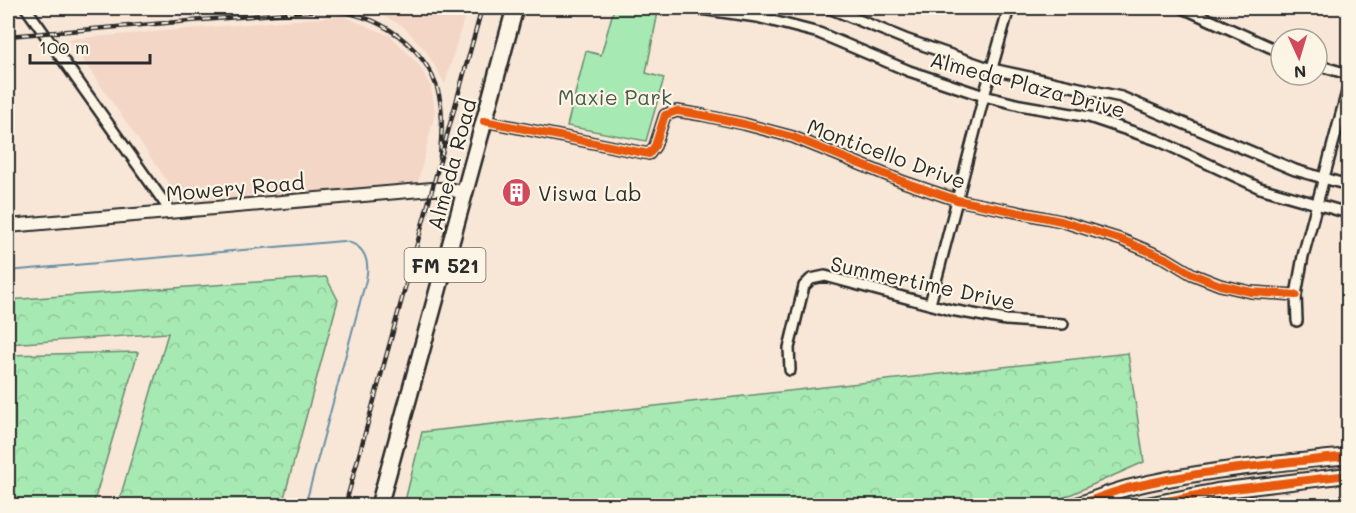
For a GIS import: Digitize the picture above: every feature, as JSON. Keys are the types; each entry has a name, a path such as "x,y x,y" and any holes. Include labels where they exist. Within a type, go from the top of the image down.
{"main road":[{"name":"Almeda Road","path":"379,506 515,8"},
{"path":"1074,506 1125,489 1182,477 1348,456"},
{"path":"1142,506 1217,491 1348,475"}],"street":[{"path":"26,8 171,212"},
{"name":"Almeda Plaza Drive","path":"693,8 757,17 819,33 909,71 984,96 1089,117 1122,127 1180,150 1260,188 1348,213"},
{"name":"Almeda Plaza Drive","path":"829,8 905,39 992,69 1121,97 1295,170 1348,185"},
{"path":"930,304 1009,8"},
{"path":"1183,8 1269,47"},
{"path":"1329,68 1348,74"},
{"path":"1297,321 1296,295 1303,256 1348,88"},
{"name":"Monticello Drive","path":"484,121 649,154 655,146 665,115 677,111 702,115 793,137 903,182 957,200 1060,221 1122,240 1220,285 1251,292 1296,295"},
{"name":"Mowery Road","path":"8,226 432,189 449,189 465,193"},
{"name":"Summertime Drive","path":"790,370 789,348 804,286 811,279 825,276 930,304 1006,320 1063,324"}],"shaded area":[{"path":"359,8 467,8 445,84 426,51 403,26 374,11"},
{"path":"343,16 391,36 419,65 431,87 435,113 418,182 182,202 68,39"}],"green space":[{"name":"Maxie Park","path":"614,8 635,8 658,12 646,73 664,78 646,141 567,126 586,51 601,55"},
{"path":"326,277 338,300 282,505 118,505 168,333 8,344 8,300"},
{"path":"138,352 93,505 8,505 8,417 11,417 14,372 8,355"},
{"path":"1128,353 1144,462 1047,505 404,505 422,432"}],"waterway":[{"path":"8,271 343,241 356,246 364,254 366,260 366,280 305,506"}],"railway":[{"path":"345,506 482,8"},
{"path":"8,36 322,10 362,17 382,25 399,36 415,50 427,67 436,85 441,106 440,157"}],"cycle path":[{"path":"484,121 649,154 655,146 665,115 677,111 702,115 793,137 904,182 957,200 1061,221 1122,240 1220,285 1251,292 1296,295"},
{"path":"1074,506 1127,488 1154,482 1237,468 1348,456"},
{"path":"1142,506 1217,491 1348,475"}],"place":[{"name":"Viswa Lab","path":"517,192"}]}
